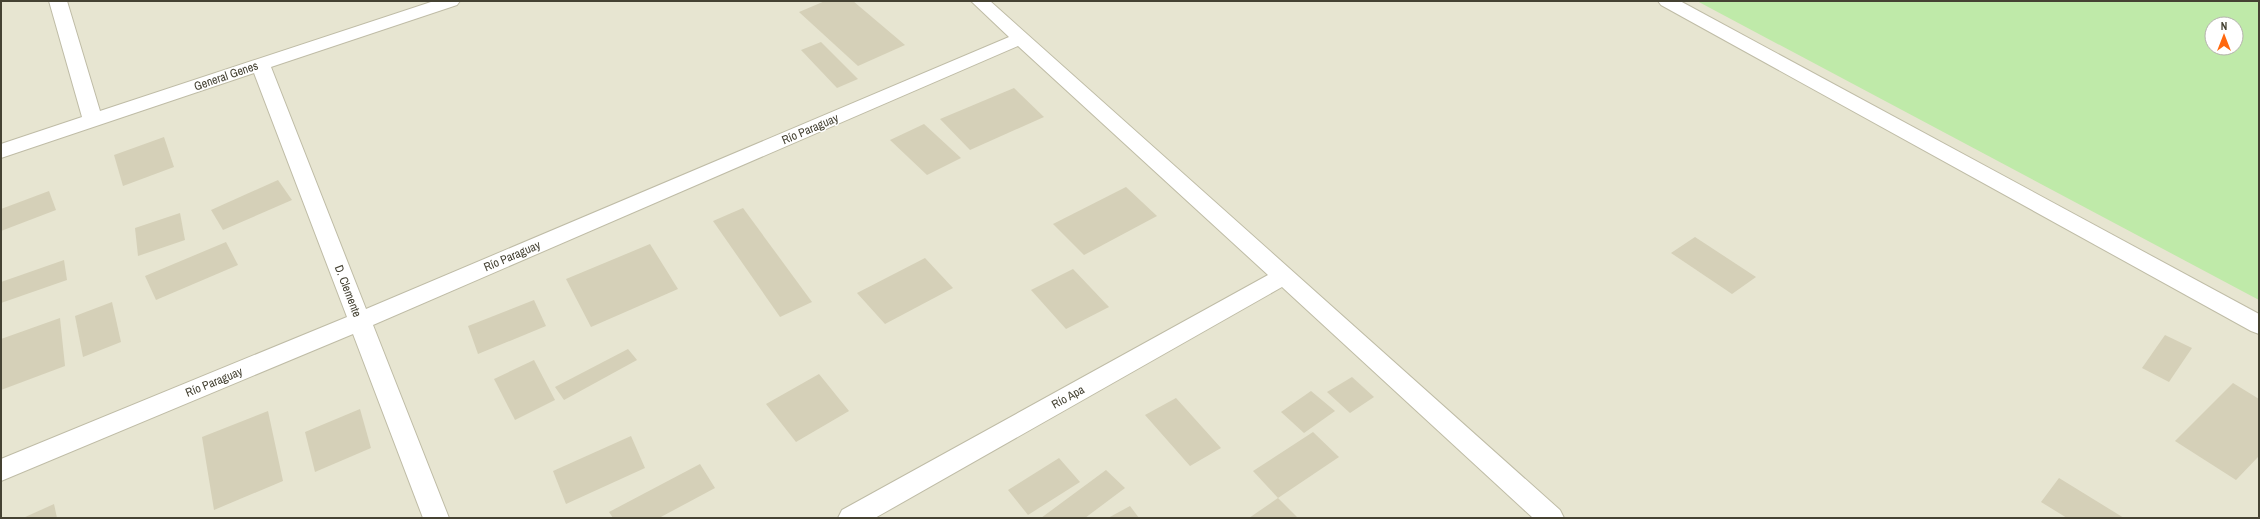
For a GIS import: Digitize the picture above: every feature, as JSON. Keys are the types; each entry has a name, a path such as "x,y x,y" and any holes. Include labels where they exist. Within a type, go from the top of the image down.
{"street":[{"path":"58,1 93,120"},
{"name":"General Genes","path":"1,151 451,1"},
{"path":"980,1 1551,518"},
{"path":"1667,1 2259,325"},
{"name":"Río Paraguay","path":"1,470 360,321 1021,38"},
{"name":"D. Clemente","path":"260,64 436,518"},
{"name":"Río Apa","path":"852,518 1284,276"}],"shaded area":[{"path":"1,1 2259,1 2259,518 1,518"}],"green space":[{"path":"1697,1 2259,1 2259,300"}],"building":[{"path":"825,1 853,1 905,45 858,66 799,12"},
{"path":"821,42 858,79 837,88 801,50"},
{"path":"1014,88 1044,117 970,150 940,119"},
{"path":"924,124 961,158 927,175 890,140"},
{"path":"164,137 174,167 123,186 114,155"},
{"path":"278,180 292,200 223,230 211,210"},
{"path":"1126,187 1157,216 1084,255 1053,224"},
{"path":"49,191 56,210 1,231 1,209"},
{"path":"743,208 812,302 780,317 713,221"},
{"path":"180,213 185,240 138,256 135,228"},
{"path":"1695,237 1756,277 1732,294 1671,253"},
{"path":"226,242 238,265 156,300 145,276"},
{"path":"650,244 678,289 591,327 566,279"},
{"path":"925,258 953,288 885,324 857,293"},
{"path":"64,260 67,280 1,303 1,282"},
{"path":"1073,269 1109,307 1066,329 1031,290"},
{"path":"534,300 546,326 478,354 468,326"},
{"path":"112,302 121,342 83,357 75,316"},
{"path":"60,318 65,366 1,390 1,339"},
{"path":"2165,335 2192,348 2169,382 2142,368"},
{"path":"628,349 637,360 564,400 555,387"},
{"path":"534,360 555,400 515,420 494,379"},
{"path":"819,374 849,411 796,442 766,404"},
{"path":"1352,377 1374,397 1350,413 1327,392"},
{"path":"2233,383 2259,399 2259,456 2236,480 2175,441"},
{"path":"1311,391 1335,411 1304,433 1281,412"},
{"path":"1176,398 1221,448 1190,466 1145,415"},
{"path":"360,409 371,448 315,472 305,432"},
{"path":"268,411 283,481 214,510 202,437"},
{"path":"1313,432 1339,457 1278,498 1253,471"},
{"path":"631,436 645,468 566,504 553,471"},
{"path":"1059,458 1080,482 1028,515 1008,490"},
{"path":"700,464 715,488 659,518 613,518 609,512"},
{"path":"1106,470 1125,488 1085,518 1041,518"},
{"path":"2059,478 2124,518 2067,518 2041,502"},
{"path":"1278,498 1298,518 1249,518"},
{"path":"54,504 57,518 23,518"},
{"path":"1130,506 1139,518 1108,518"}]}
